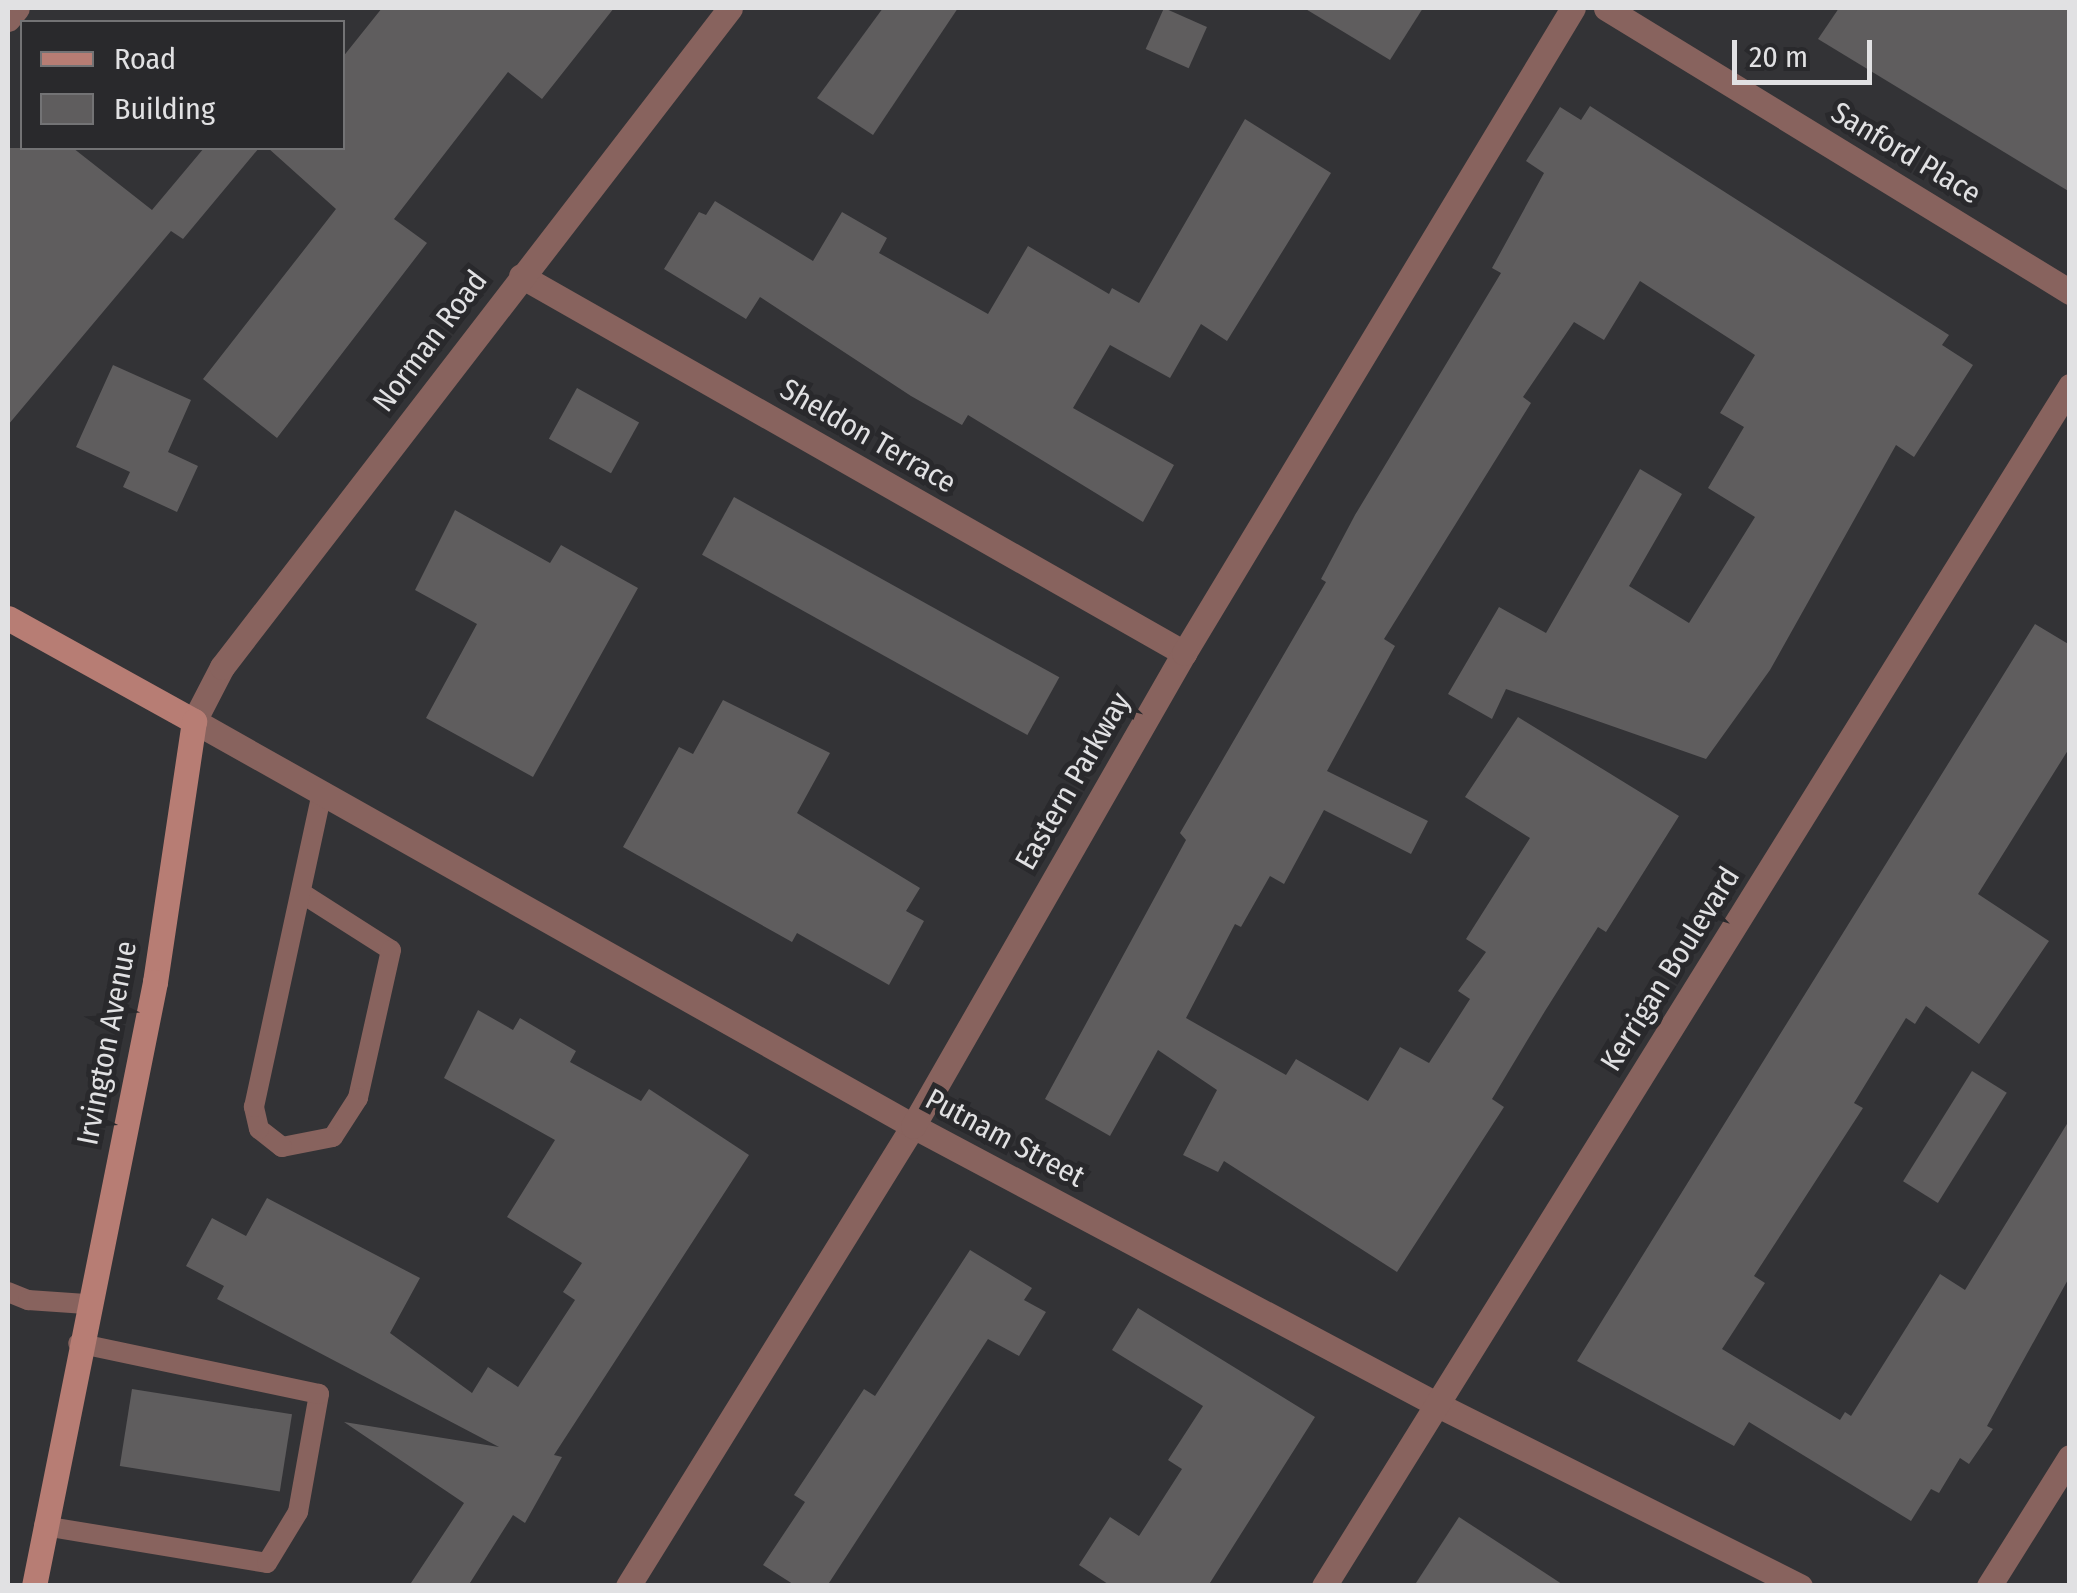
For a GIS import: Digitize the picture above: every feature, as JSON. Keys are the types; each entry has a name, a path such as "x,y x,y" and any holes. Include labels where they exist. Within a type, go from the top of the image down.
{"main road":[{"path":"8,618 194,721"},
{"name":"Irvington Avenue","path":"34,1586 78,1343 155,982 194,721"}],"street":[{"path":"8,19 17,8"},
{"name":"Norman Road","path":"194,721 222,667 730,8"},
{"name":"Eastern Parkway","path":"628,1586 914,1126 1184,653 1573,8"},
{"name":"Sanford Place","path":"1606,8 2070,292"},
{"name":"Sheldon Terrace","path":"520,276 1184,653"},
{"name":"Kerrigan Boulevard","path":"1324,1586 2070,386"},
{"name":"Putnam Street","path":"194,721 914,1126 1438,1405 1800,1586"},
{"path":"1990,1586 2070,1457"}],"lane":[{"path":"302,894 391,950 358,1098 333,1137 282,1147 259,1129 254,1107 302,894 302,870 322,793"},
{"path":"8,1292 28,1300 86,1304"},
{"path":"44,1526 267,1563 298,1512 318,1394 78,1343"}],"building":[{"path":"382,8 614,8 542,99 508,72 394,219 427,243 277,438 203,379 336,209 270,150 345,150 345,54"},
{"path":"883,8 958,8 873,135 817,98"},
{"path":"1164,8 1207,27 1189,68 1146,49"},
{"path":"1304,8 1423,8 1390,60"},
{"path":"1839,8 2070,8 2070,192 1818,39"},
{"path":"1590,106 1949,335 1942,345 1973,365 1914,457 1896,445 1770,670 1706,759 1506,689 1492,719 1448,694 1499,607 1546,633 1640,469 1682,494 1629,586 1689,623 1755,517 1708,488 1744,427 1720,413 1755,355 1640,281 1604,340 1574,322 1523,397 1531,403 1384,639 1395,646 1327,771 1428,821 1411,854 1324,810 1284,884 1270,876 1241,927 1235,924 1186,1018 1286,1075 1296,1059 1368,1101 1400,1047 1429,1063 1470,999 1458,991 1486,952 1466,939 1530,838 1465,797 1518,717 1679,816 1606,932 1598,927 1545,1011 1492,1099 1504,1107 1397,1272 1224,1161 1218,1172 1183,1155 1217,1090 1158,1050 1110,1136 1045,1099 1186,840 1180,833 1326,582 1321,579 1355,515 1501,273 1492,268 1544,173 1526,161 1560,107 1581,120"},
{"path":"1245,119 1331,173 1227,341 1201,324 1170,378 1110,345 1073,408 1174,465 1143,522 968,415 962,425 911,396 760,297 746,319 664,269 699,212 706,215 715,201 813,261 842,212 887,238 879,253 988,314 1028,246 1109,294 1112,288 1139,303"},
{"path":"8,148 76,150 152,210 202,150 257,150 183,239 171,231 8,425"},
{"path":"113,365 191,400 168,452 198,466 177,512 123,487 130,472 76,447"},
{"path":"577,388 639,422 611,473 549,439"},
{"path":"734,497 1059,677 1027,735 702,555"},
{"path":"455,510 550,563 561,545 638,588 533,777 426,718 477,624 415,590"},
{"path":"2035,624 2070,645 2070,747 1978,894 2049,941 1979,1044 1926,1006 1915,1024 1906,1018 1854,1103 1863,1108 1754,1276 1765,1283 1722,1349 1840,1420 1845,1412 1851,1416 1940,1274 1965,1290 2070,1119 2070,1276 1987,1426 1993,1429 1969,1464 1960,1458 1939,1493 1931,1489 1911,1521 1749,1422 1734,1446 1577,1361"},
{"path":"723,700 830,753 797,813 920,888 906,911 924,921 889,985 797,933 792,942 623,847 679,747 693,754"},
{"path":"478,1010 513,1030 520,1018 576,1051 570,1062 641,1101 649,1089 749,1155 554,1455 562,1457 525,1523 513,1515 468,1586 409,1586 464,1503 344,1422 499,1447 217,1299 224,1286 186,1266 212,1218 246,1236 267,1198 420,1278 390,1333 472,1393 488,1367 518,1387 575,1300 563,1292 582,1263 507,1217 555,1140 444,1078"},
{"path":"1972,1071 2007,1093 1938,1203 1903,1181"},
{"path":"970,1250 1032,1288 1024,1300 1046,1312 1019,1356 988,1339 827,1586 796,1586 763,1565 805,1502 794,1495 864,1389 875,1396"},
{"path":"1138,1308 1315,1417 1208,1586 1111,1586 1079,1565 1110,1517 1139,1536 1182,1469 1168,1460 1203,1406 1112,1350"},
{"path":"132,1389 292,1414 280,1491 120,1466"},
{"path":"1459,1517 1565,1586 1414,1586"}]}
